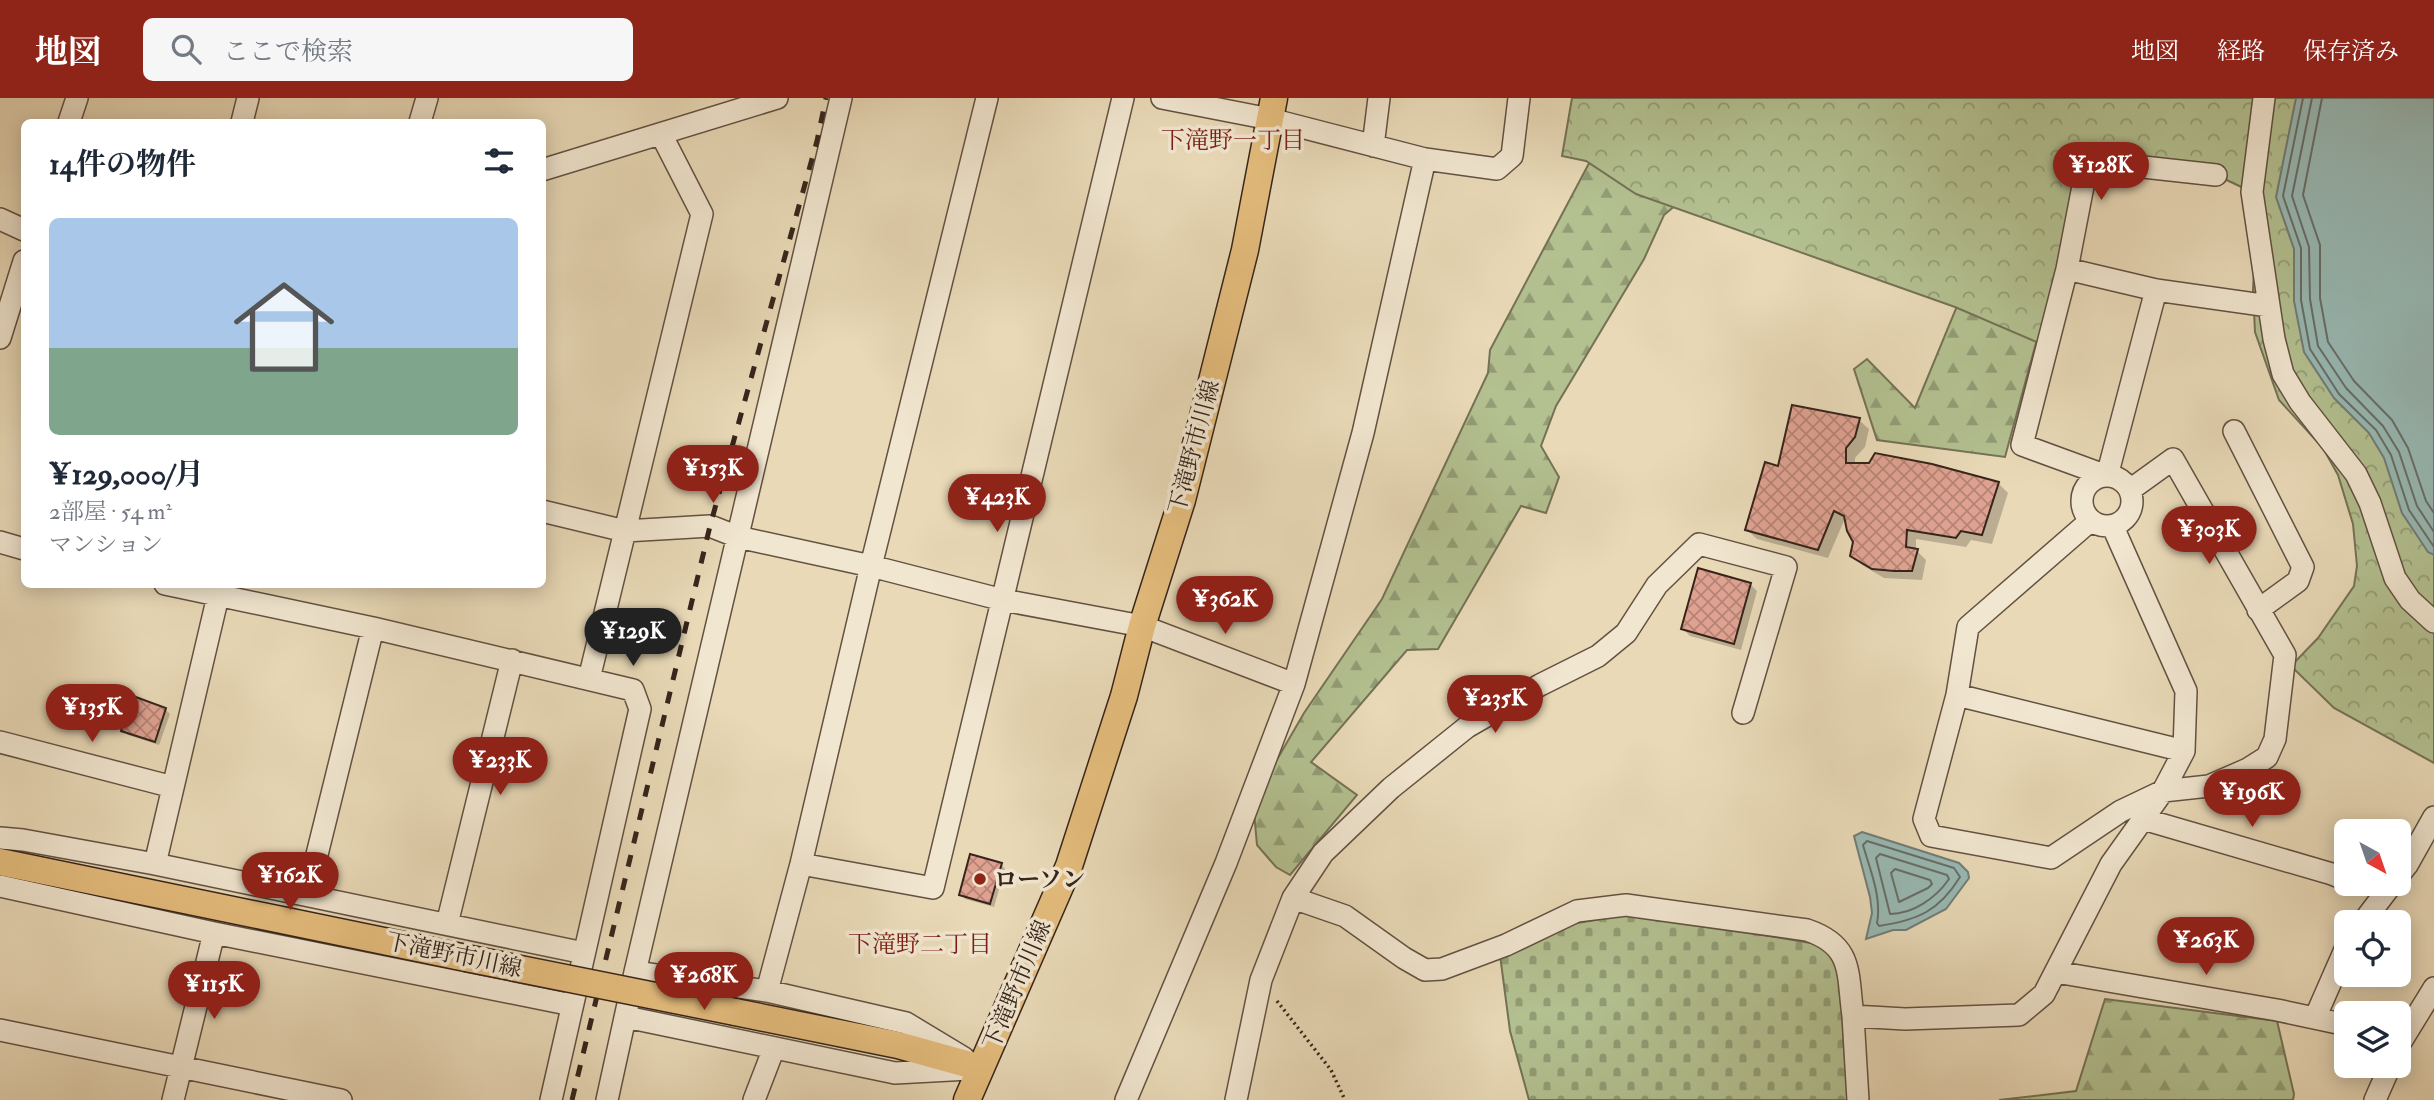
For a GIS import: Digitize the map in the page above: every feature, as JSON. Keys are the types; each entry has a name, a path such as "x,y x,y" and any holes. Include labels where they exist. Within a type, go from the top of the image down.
{"main road":[{"name":"下滝野市川線","path":"0,862 898,1045 981,1068 1069,866 1124,696 1142,626 1182,500 1245,250 1272,109"},
{"path":"967,1100 981,1068"}],"street":[{"path":"70,119 77,98"},
{"path":"243,119 248,98"},
{"path":"420,119 427,98"},
{"path":"546,169 777,98"},
{"path":"607,1100 841,98"},
{"path":"767,992 801,864 987,98"},
{"path":"801,864 933,888 1123,98"},
{"path":"1373,146 1379,98"},
{"path":"1174,99 1272,109 1373,146 1425,159 1497,170 1512,156 1519,98"},
{"path":"2264,98 2252,192 2274,340 2283,374 2300,402 2356,474 2370,503 2395,578 2410,600 2434,622"},
{"path":"589,679 702,214 661,134"},
{"path":"1126,1100 1226,863 1294,684 1363,433 1425,159"},
{"path":"2107,476 2088,484 2082,503 2084,513 2090,520 2101,527 2113,527 2124,522 2131,512 2133,501 2130,490 2121,479 2022,445 2067,269 2084,181 2107,163 2216,175"},
{"path":"0,219 21,229"},
{"path":"2067,269 2156,290 2269,306"},
{"path":"0,338 21,271"},
{"path":"2107,476 2156,290"},
{"path":"2234,431 2303,567 2298,581 2258,610"},
{"path":"2090,520 1968,626 1957,695 1924,819 1931,836 2051,858 2121,811 2163,791 2209,786 2248,769 2267,757 2275,738 2286,655 2173,459 2130,490"},
{"path":"546,512 625,531 710,526 738,537 872,566 1003,600 1142,626 1294,684"},
{"path":"1853,1016 1905,1019 2019,1015 2044,993 2111,864 2163,791 2184,751 2186,691 2113,527"},
{"path":"0,542 21,548"},
{"path":"1236,1100 1261,979 1293,898 1323,853 1391,788 1467,727 1539,685 1598,656 1626,633 1657,585 1699,544 1786,567 1743,713"},
{"path":"183,588 373,628 634,690 640,709 551,1100"},
{"path":"155,864 218,596"},
{"path":"307,895 373,628"},
{"path":"447,924 512,660"},
{"path":"1957,695 2184,751"},
{"path":"0,742 173,787"},
{"path":"2412,853 2434,817"},
{"path":"2143,819 2334,875"},
{"path":"0,838 155,864 584,953"},
{"path":"0,886 214,933 572,1005"},
{"path":"1293,898 1345,916 1425,970 1442,970 1506,945 1577,911 1626,905 1807,930 1826,936 1844,955 1853,1016 1858,1100"},
{"path":"173,1100 214,933"},
{"path":"635,972 767,992 906,1023 981,1068"},
{"path":"2056,972 2334,1022"},
{"path":"2315,1018 2334,975"},
{"path":"2411,1023 2434,988"},
{"path":"626,1017 895,1073 981,1068"},
{"path":"0,1030 341,1100"},
{"path":"754,1100 774,1048"},
{"path":"2375,1100 2385,1078"}],"path":[{"path":"1261,979 1331,1070 1345,1100"}],"green space":[{"path":"1572,98 2434,98 2434,763 2334,708 2291,666 2318,638 2354,586 2357,566 2353,524 2338,475 2323,448 2279,400 2255,332 2252,192 2216,175 2107,163 2084,181 2046,346 1955,307 1636,194 1586,161 1562,156"},
{"path":"2098,115 2005,457 1877,440 1854,369 1867,359 1915,408 2002,197 1684,198 1664,215 1644,259 1556,406 1541,446 1559,477 1546,513 1521,506 1438,649 1407,650 1311,762 1357,795 1290,875 1276,867 1257,845 1254,812 1264,782 1304,713 1382,599 1488,373 1490,350 1595,152"},
{"path":"1636,913 1828,946 1838,956 1848,1100 1529,1100 1510,1031 1500,955 1566,925"},
{"path":"2105,999 2277,1021 2294,1094 2293,1100 1999,1100 2076,1091"}],"water":[{"path":"2296,98 2434,98 2434,555 2428,552 2402,513 2384,458 2369,433 2334,398 2304,352 2294,301 2294,249 2276,197"},
{"path":"1862,832 1959,863 1968,872 1969,878 1946,909 1906,930 1893,930 1866,939 1872,913 1854,836"}],"building":[{"path":"1792,405 1860,418 1855,437 1846,448 1846,463 1869,463 1875,453 1932,464 1999,482 1982,535 1961,531 1956,538 1907,530 1906,547 1918,549 1912,571 1894,571 1872,569 1850,556 1853,542 1844,516 1834,511 1818,550 1745,530 1765,462 1778,466"},
{"path":"1698,568 1751,583 1734,644 1681,629"},
{"path":"133,696 166,708 155,742 121,731"},
{"name":"ローソン","path":"970,854 1002,863 990,904 959,895"}],"railway":[{"path":"572,1100 710,526 817,141 826,98"}],"place":[{"name":"ローソン","path":"980,879"}],"district":[{"name":"下滝野一丁目","path":"1233,140"},
{"name":"下滝野二丁目","path":"920,944"}]}
